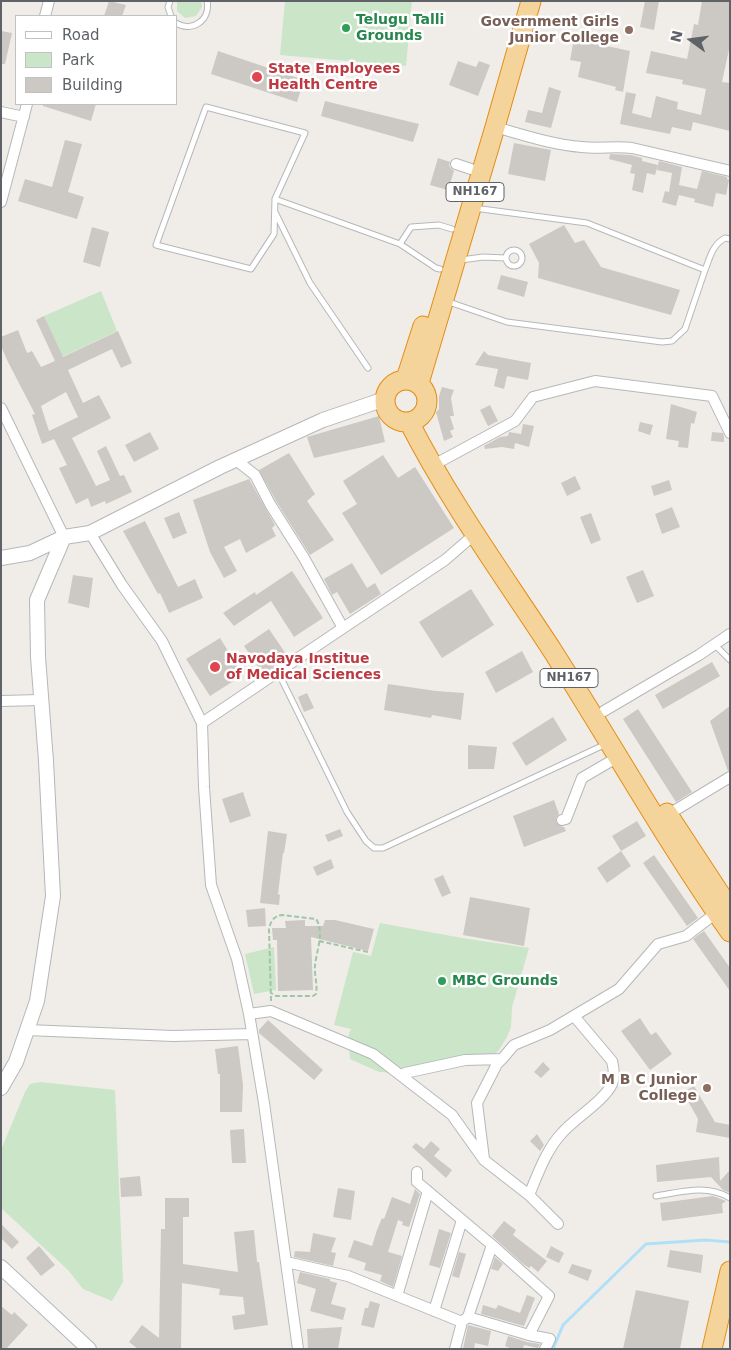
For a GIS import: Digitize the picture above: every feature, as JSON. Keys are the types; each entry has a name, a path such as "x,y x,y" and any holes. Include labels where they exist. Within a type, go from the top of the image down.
{"highway":[{"name":"NH167","path":"412,381 443,300 452,229 464,166 520,1"},
{"name":"NH167","path":"412,381 448,265 471,207 531,1"},
{"path":"412,381 424,388 428,401 423,414 414,421 397,420 392,417 386,406 385,399 394,383 412,381"},
{"name":"NH167","path":"414,421 442,460 550,631 590,688 668,814 723,911 730,932"},
{"name":"NH167","path":"414,421 424,452 475,534 552,650 613,750 723,911"},
{"path":"712,1349 727,1296 730,1271"}],"street":[{"path":"45,15 49,1"},
{"path":"1,202 27,105"},
{"path":"1,112 24,117"},
{"path":"495,127 580,147 616,146 632,148 730,171"},
{"path":"442,460 515,421 533,397 595,381 712,396 730,433"},
{"path":"1,558 30,553 64,537 90,533 236,460 323,420 385,399"},
{"path":"1,408 64,537 37,600 38,658 53,896 37,1000 16,1062 1,1088"},
{"path":"236,460 255,475 343,628"},
{"path":"90,533 122,585 162,641 202,723 204,787 211,885 238,959 249,1014 298,1349"},
{"path":"202,723 444,560 475,534"},
{"path":"604,711 700,655 730,634"},
{"path":"1,701 41,700"},
{"path":"562,820 566,819 582,778 613,750"},
{"path":"668,814 730,777"},
{"path":"484,1160 478,1103 497,1064 514,1045 550,1030 619,989 658,944 686,936 723,911"},
{"path":"249,1014 271,1011 373,1054 452,1115 484,1160 529,1195 558,1224"},
{"path":"529,1195 548,1153 562,1133 601,1097 612,1084 614,1070 612,1061 574,1016"},
{"path":"27,1030 172,1036 252,1034"},
{"path":"405,1073 465,1060 502,1059"},
{"path":"417,1172 417,1182 550,1296 529,1335"},
{"path":"397,1296 428,1191"},
{"path":"434,1311 462,1220"},
{"path":"455,1349 492,1245"},
{"path":"286,1262 348,1276 434,1311 550,1339 545,1349"},
{"path":"1,1267 88,1349"}],"lane":[{"path":"170,1 168,6 171,15"},
{"path":"178,23 188,27 202,21 207,15 207,1"},
{"path":"206,107 305,133 275,199 274,234 251,269 156,245 206,107"},
{"path":"275,199 400,244 436,268 483,257 506,258"},
{"path":"471,207 587,223 705,270"},
{"path":"275,211 310,283 368,368"},
{"path":"400,244 411,227 439,225 452,229"},
{"path":"443,300 507,322 662,342 672,341 684,329 713,250 718,242 725,238 730,239"},
{"path":"714,644 730,660"},
{"path":"278,672 347,812 366,842 374,848 383,848 600,745 613,750"},
{"path":"656,1196 701,1189 721,1193 730,1198"}],"path":[{"path":"271,993 276,996 313,996 316,994 315,967 320,931 316,919 282,914 274,918 269,928 271,1011"},
{"path":"319,941 368,952"}],"green space":[{"path":"177,1 201,1 202,7 196,16 185,18 177,11"},
{"name":"Telugu Talli Grounds","path":"285,1 412,1 406,66 280,55"},
{"path":"101,291 117,331 62,357 44,316"},
{"name":"MBC Grounds","path":"380,923 529,948 512,1007 511,1027 499,1050 491,1058 411,1074 379,1072 350,1059 348,1037 351,1029 334,1025 353,952 371,956"},
{"path":"274,947 276,990 254,994 245,954"},
{"path":"40,1082 115,1090 123,1282 112,1301 83,1289 68,1270 1,1208 1,1150 25,1092 30,1084"}],"building":[{"path":"109,1 126,5 122,15 104,15"},
{"path":"645,1 659,1 654,30 640,27"},
{"path":"702,1 730,1 730,45 722,82 730,83 730,131 693,122 691,131 672,127 670,134 620,124 626,92 636,94 632,113 651,118 656,96 678,102 677,109 701,115 706,89 682,84 683,80 646,73 651,51 687,59 694,24 698,25"},
{"path":"1,31 12,33 5,64 1,64"},
{"path":"574,39 630,51 623,92 615,90 616,87 578,77 581,62 570,60"},
{"name":"State Employees Health Centre","path":"218,51 304,80 297,102 211,74"},
{"path":"458,61 476,67 479,61 490,65 478,96 449,85"},
{"path":"549,87 561,91 551,128 525,122 528,110 542,113"},
{"path":"325,101 419,124 413,142 321,116"},
{"path":"43,105 96,105 91,121"},
{"path":"65,140 82,144 68,192 84,197 77,219 18,201 25,179 52,187"},
{"path":"514,143 551,150 545,181 508,174"},
{"path":"610,154 631,155 642,158 642,161 658,165 655,175 647,173 643,193 632,190 635,174 630,173 632,165 609,159"},
{"path":"438,158 450,162 449,166 454,171 448,190 430,185"},
{"path":"659,161 682,167 679,185 697,189 702,171 727,177 729,180 726,195 716,193 713,207 694,202 695,199 679,195 676,206 662,202 665,191 669,192 672,173 657,170"},
{"path":"564,225 575,243 584,240 601,267 680,290 671,315 538,278 539,263 529,244"},
{"path":"92,227 109,232 100,267 83,262"},
{"path":"501,275 528,282 524,297 497,289"},
{"path":"44,316 63,357 118,331 132,363 121,368 112,349 68,370 83,403 99,395 111,418 72,438 96,486 110,480 97,451 106,446 120,476 124,475 132,492 106,504 105,501 91,507 88,498 76,504 59,468 67,465 54,439 42,444 32,415 35,414 1,346 1,337 18,330 27,353 32,351 41,367 55,361 36,320","holes":["66,392 78,417 49,431 41,406"]},
{"path":"484,351 488,355 531,363 528,380 507,376 504,389 494,386 498,369 475,365"},
{"path":"442,387 454,390 451,398 454,416 450,416 454,429 450,431 453,437 444,441 436,412 439,409 439,396"},
{"path":"671,404 697,412 694,424 691,423 688,448 678,447 679,441 666,439"},
{"path":"490,405 498,421 488,426 480,410"},
{"path":"379,416 385,442 314,458 307,437"},
{"path":"640,422 653,425 650,435 638,431"},
{"path":"523,424 534,426 529,447 515,443 514,449 502,447 485,449 484,446 500,437 508,436 509,432 521,434"},
{"path":"150,432 159,449 134,462 125,445"},
{"path":"712,432 723,433 724,442 711,441"},
{"path":"289,453 315,494 307,501 334,540 310,555 259,470"},
{"path":"383,455 398,478 415,467 454,528 381,575 342,513 357,504 343,481"},
{"path":"575,476 581,489 567,496 561,483"},
{"path":"249,479 275,525 272,528 276,536 246,553 240,539 224,547 237,571 224,578 210,552 193,500"},
{"path":"669,480 672,490 654,496 651,486"},
{"path":"672,507 680,527 662,534 655,514"},
{"path":"179,512 187,533 173,539 164,518"},
{"path":"591,513 601,540 591,544 580,517"},
{"path":"145,521 178,587 195,579 203,598 169,613 160,593 158,594 123,531"},
{"path":"352,563 367,588 375,583 381,594 350,614 337,592 332,595 324,579"},
{"path":"643,570 654,596 637,603 626,577"},
{"path":"292,571 323,618 294,637 271,601 234,626 223,613 255,592 256,595"},
{"path":"73,575 93,578 89,608 68,603"},
{"path":"471,589 494,625 442,658 419,622"},
{"path":"269,629 288,657 263,674 244,646"},
{"name":"Navodaya Institue of Medical Sciences","path":"220,638 243,675 210,696 186,659"},
{"path":"522,651 533,672 496,693 485,672"},
{"path":"712,662 720,676 663,709 655,695"},
{"path":"388,684 464,693 461,720 432,715 431,718 384,710"},
{"path":"307,693 314,708 304,712 298,697"},
{"path":"730,706 730,770 728,771 710,721"},
{"path":"638,709 692,792 676,802 623,719"},
{"path":"553,717 567,740 526,766 512,743"},
{"path":"468,745 497,747 494,769 468,769"},
{"path":"243,792 251,816 230,823 222,799"},
{"path":"554,800 559,814 556,822 564,827 566,831 524,847 513,816"},
{"path":"637,821 646,836 621,851 612,836"},
{"path":"340,829 343,836 328,842 325,835"},
{"path":"268,831 287,834 278,894 280,895 279,905 260,903"},
{"path":"621,851 631,866 607,883 597,868"},
{"path":"654,855 698,918 687,926 643,863"},
{"path":"331,859 334,868 317,876 313,867"},
{"path":"443,875 451,893 442,897 434,879"},
{"path":"470,897 530,908 524,946 463,935"},
{"path":"265,908 266,926 248,927 246,910"},
{"path":"305,920 305,926 323,926 325,920 335,920 374,929 368,951 311,937 313,990 278,991 277,940 273,940 272,928 286,928 285,921"},
{"path":"704,931 730,968 730,991 693,939"},
{"path":"640,1018 651,1035 656,1032 672,1054 650,1070 621,1031"},
{"path":"268,1020 323,1070 314,1080 259,1033 259,1030"},
{"path":"238,1046 243,1085 242,1112 220,1112 220,1074 218,1074 215,1049"},
{"path":"543,1062 550,1069 541,1078 534,1072"},
{"path":"694,1086 715,1122 730,1125 730,1138 696,1132 698,1119 683,1092"},
{"path":"244,1129 246,1163 232,1163 230,1130"},
{"path":"537,1134 544,1145 540,1151 530,1141"},
{"path":"431,1141 440,1149 434,1156 452,1170 446,1178 412,1147 416,1143 424,1149"},
{"path":"719,1157 720,1181 730,1170 730,1193 723,1190 711,1177 657,1182 656,1165"},
{"path":"140,1176 142,1196 121,1197 120,1178"},
{"path":"338,1188 355,1191 351,1220 333,1217"},
{"path":"415,1189 420,1194 409,1227 402,1225 403,1222 398,1220 388,1252 402,1256 393,1287 380,1281 382,1275 364,1270 366,1263 348,1257 354,1240 372,1246 392,1197 410,1204"},
{"path":"713,1196 726,1201 722,1204 723,1213 662,1221 660,1203"},
{"path":"165,1198 189,1198 189,1217 183,1217 183,1264 238,1272 234,1232 254,1230 257,1262 259,1262 268,1325 234,1330 232,1316 245,1314 243,1297 219,1295 220,1289 182,1283 181,1349 138,1349 129,1342 142,1325 159,1338 161,1229 165,1229"},
{"path":"504,1221 516,1230 513,1235 547,1261 538,1272 531,1266 529,1268 522,1263 492,1236"},
{"path":"1,1224 19,1242 12,1249 1,1238"},
{"path":"439,1229 451,1233 440,1268 429,1265"},
{"path":"313,1233 336,1238 331,1252 336,1253 333,1266 294,1257 295,1251 310,1252"},
{"path":"39,1246 55,1265 41,1276 26,1258"},
{"path":"551,1246 564,1253 559,1263 546,1257"},
{"path":"670,1250 703,1255 701,1273 667,1267"},
{"path":"459,1252 466,1254 459,1278 452,1276"},
{"path":"495,1257 503,1264 498,1271 491,1269"},
{"path":"572,1264 592,1270 588,1281 568,1273"},
{"path":"300,1272 330,1279 330,1281 337,1283 331,1304 346,1308 343,1320 310,1311 316,1289 297,1283"},
{"path":"636,1290 689,1301 680,1349 623,1349"},
{"path":"527,1295 535,1298 524,1326 481,1314 483,1305 496,1309 498,1305 520,1313"},
{"path":"370,1301 380,1304 374,1328 361,1325 365,1308 368,1308"},
{"path":"1,1306 12,1315 14,1312 28,1325 6,1349 1,1349"},
{"path":"468,1325 491,1331 488,1346 475,1343 474,1349 463,1349"},
{"path":"342,1327 338,1349 308,1349 307,1329"},
{"path":"508,1336 540,1344 538,1348 524,1345 523,1349 512,1349 505,1346"}],"waterway":[{"path":"553,1349 563,1325 646,1244 705,1240 730,1242"}],"place":[{"name":"Telugu Talli Grounds","path":"346,28"},
{"name":"Government Girls Junior College","path":"629,30"},
{"name":"State Employees Health Centre","path":"257,77"},
{"name":"Navodaya Institue of Medical Sciences","path":"215,667"},
{"name":"MBC Grounds","path":"442,981"},
{"name":"M B C Junior College","path":"707,1088"}]}
